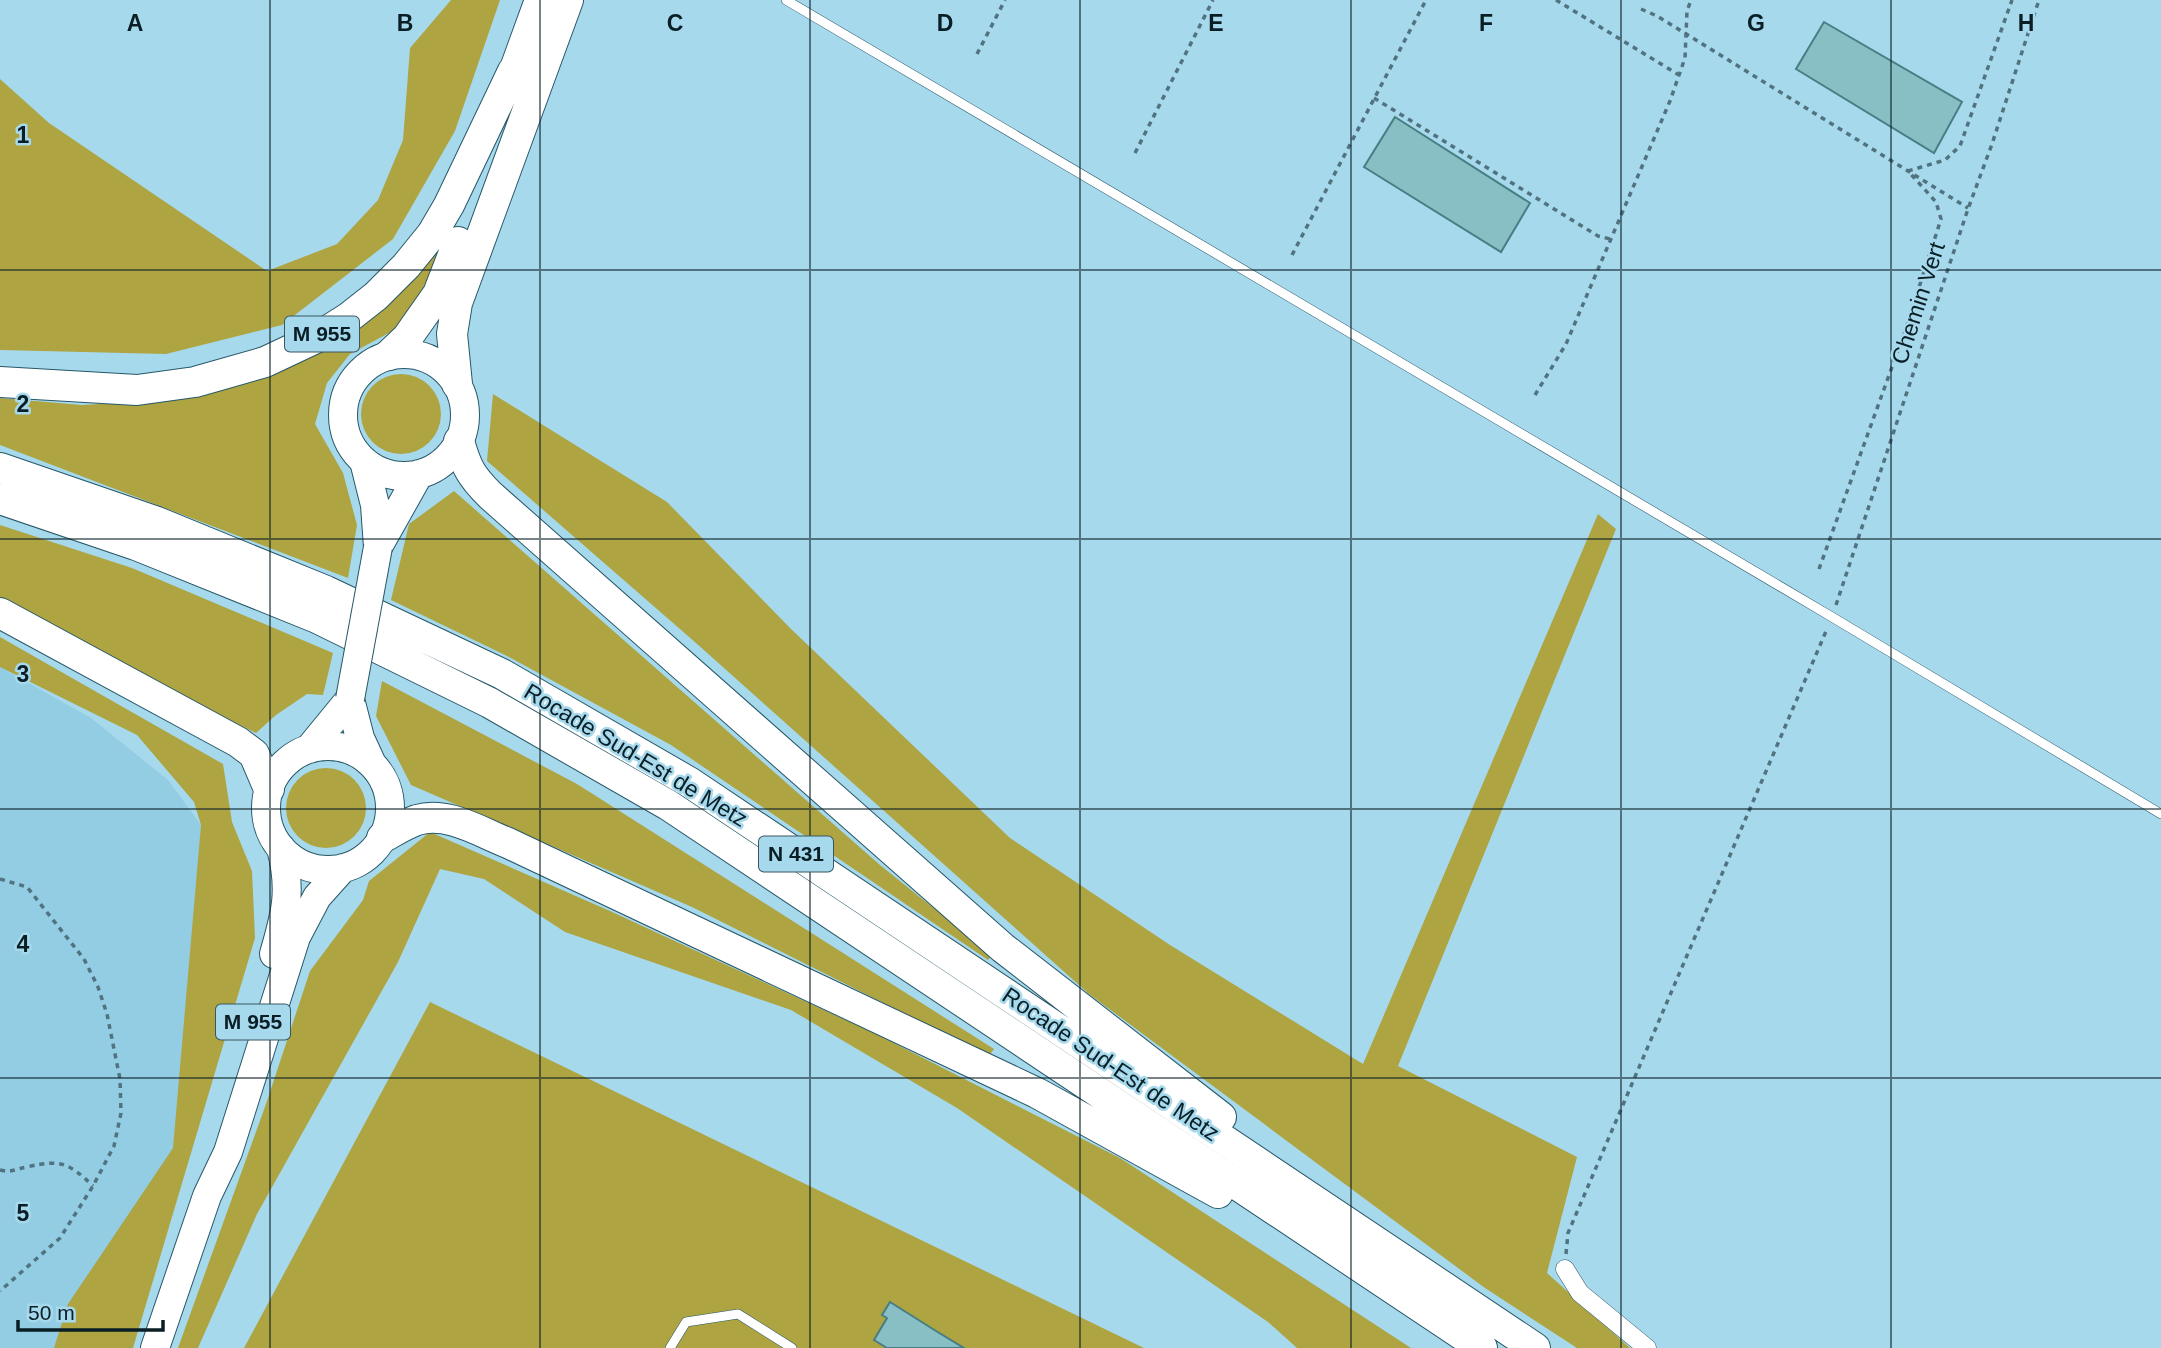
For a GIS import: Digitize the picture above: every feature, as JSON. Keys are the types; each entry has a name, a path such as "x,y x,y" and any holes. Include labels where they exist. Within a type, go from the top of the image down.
{"highway":[{"name":"M 955","path":"389,355 407,338 438,294 466,223 513,71 540,0"},
{"path":"457,384 452,334 457,303 568,0"},
{"name":"M 955","path":"0,382 137,390 184,383 265,362 318,337 376,296 406,266 432,234 449,205 513,71"},
{"path":"459,441 464,461 473,478 490,495 1003,948 1429,1278"},
{"name":"Rocade Sud-Est de Metz","path":"0,468 156,522 326,591 502,674 689,782 1535,1348"},
{"name":"Rocade Sud-Est de Metz","path":"0,499 136,545 317,618 489,703 668,805 1482,1348"},
{"path":"0,614 238,742 254,754 269,789"},
{"path":"382,838 419,820 434,818 452,820 508,844 1037,1093 1403,1296"}],"main road":[{"path":"409,353 428,358 445,369 457,384 463,397 464,426 459,441 447,458 429,471 404,476 390,474 364,461 354,450 343,422 346,393 363,368 375,360 409,353"},
{"path":"350,699 309,748 292,758 278,772 269,789 267,820 272,835 294,860 309,867 326,870 359,862 372,852 382,838 389,819 390,799 383,780 360,738 350,699 378,547 375,505 364,461"},
{"path":"378,547 419,474"},
{"path":"309,748 332,746 353,751 372,764"},
{"name":"M 955","path":"207,1196 215,1144 281,930 288,887 281,848"},
{"name":"M 955","path":"155,1348 207,1196 228,1152 296,937 317,897 343,868"}],"street":[{"path":"1566,1269 1580,1293 1647,1348"}],"lane":[{"path":"786,0 2161,814"},
{"path":"670,1348 686,1322 738,1314 792,1348"}],"path":[{"path":"977,54 1005,0"},
{"path":"1135,153 1213,0"},
{"path":"1292,255 1426,0"},
{"path":"1556,0 1679,75"},
{"path":"1535,395 1566,344 1664,114 1685,58 1687,11 1691,0"},
{"path":"1908,171 1945,160 1960,146 2012,0"},
{"name":"Chemin Vert","path":"1566,1269 1568,1233 1832,617 2039,0"},
{"path":"1641,9 1657,16 1968,208"},
{"path":"1374,98 1598,236 1610,239"},
{"path":"1819,569 1905,331 1941,219 1936,202 1908,171"},
{"path":"0,878 27,887 74,945 98,986 107,1014 120,1079 121,1113 114,1146 93,1186 60,1238 0,1291"},
{"path":"0,1170 10,1172 57,1162 77,1171 93,1186"}],"shaded area":[{"path":"451,0 500,0 455,131 393,239 282,325 166,354 0,350 0,79 49,123 267,271 337,244 378,200 403,140 410,48"},
{"path":"443,245 434,270 398,328 350,354 327,383 315,424 343,473 357,525 348,578 0,445 0,398 82,405 154,401 232,386"},
{"path":"401,374 416,377 429,386 438,399 441,414 438,429 429,442 416,451 401,454 386,451 373,442 364,429 361,414 364,399 373,386 386,377"},
{"path":"493,394 667,502 791,629 1010,838 1170,945 1363,1064 1598,514 1616,529 1398,1066 1577,1157 1547,1273 1630,1348 1577,1348 1485,1288 1089,994 696,643 487,461"},
{"path":"454,491 880,865 992,955 988,960 671,745 507,656 391,600 409,524"},
{"path":"0,525 132,568 333,653 323,695 307,694 276,715 256,733 158,685 0,600"},
{"path":"0,637 223,764 232,822 252,871 255,938 133,1348 54,1348 68,1304 173,1148 201,825 194,802 137,735 0,667"},
{"path":"0,667 91,718 168,780 201,825 179,1193 119,1348 0,1348"},
{"path":"382,681 577,784 994,1049 989,1056 692,907 411,785 376,716"},
{"path":"326,768 341,771 354,780 363,793 366,808 363,823 354,836 341,845 326,848 311,845 298,836 289,823 286,808 289,793 298,780 311,771"},
{"path":"430,832 610,911 878,1035 1120,1158 1411,1348 1297,1348 1268,1322 957,1108 791,1010 565,932 484,879 440,869 398,962 257,1214 198,1348 178,1348 266,1104 310,971 363,900 369,881"},
{"path":"430,1002 1144,1348 244,1348"}],"building":[{"path":"1824,22 1962,102 1934,153 1796,69"},
{"path":"1395,117 1530,203 1501,252 1364,167"},
{"path":"890,1302 964,1348 887,1348 874,1340 887,1318 882,1315"}]}
